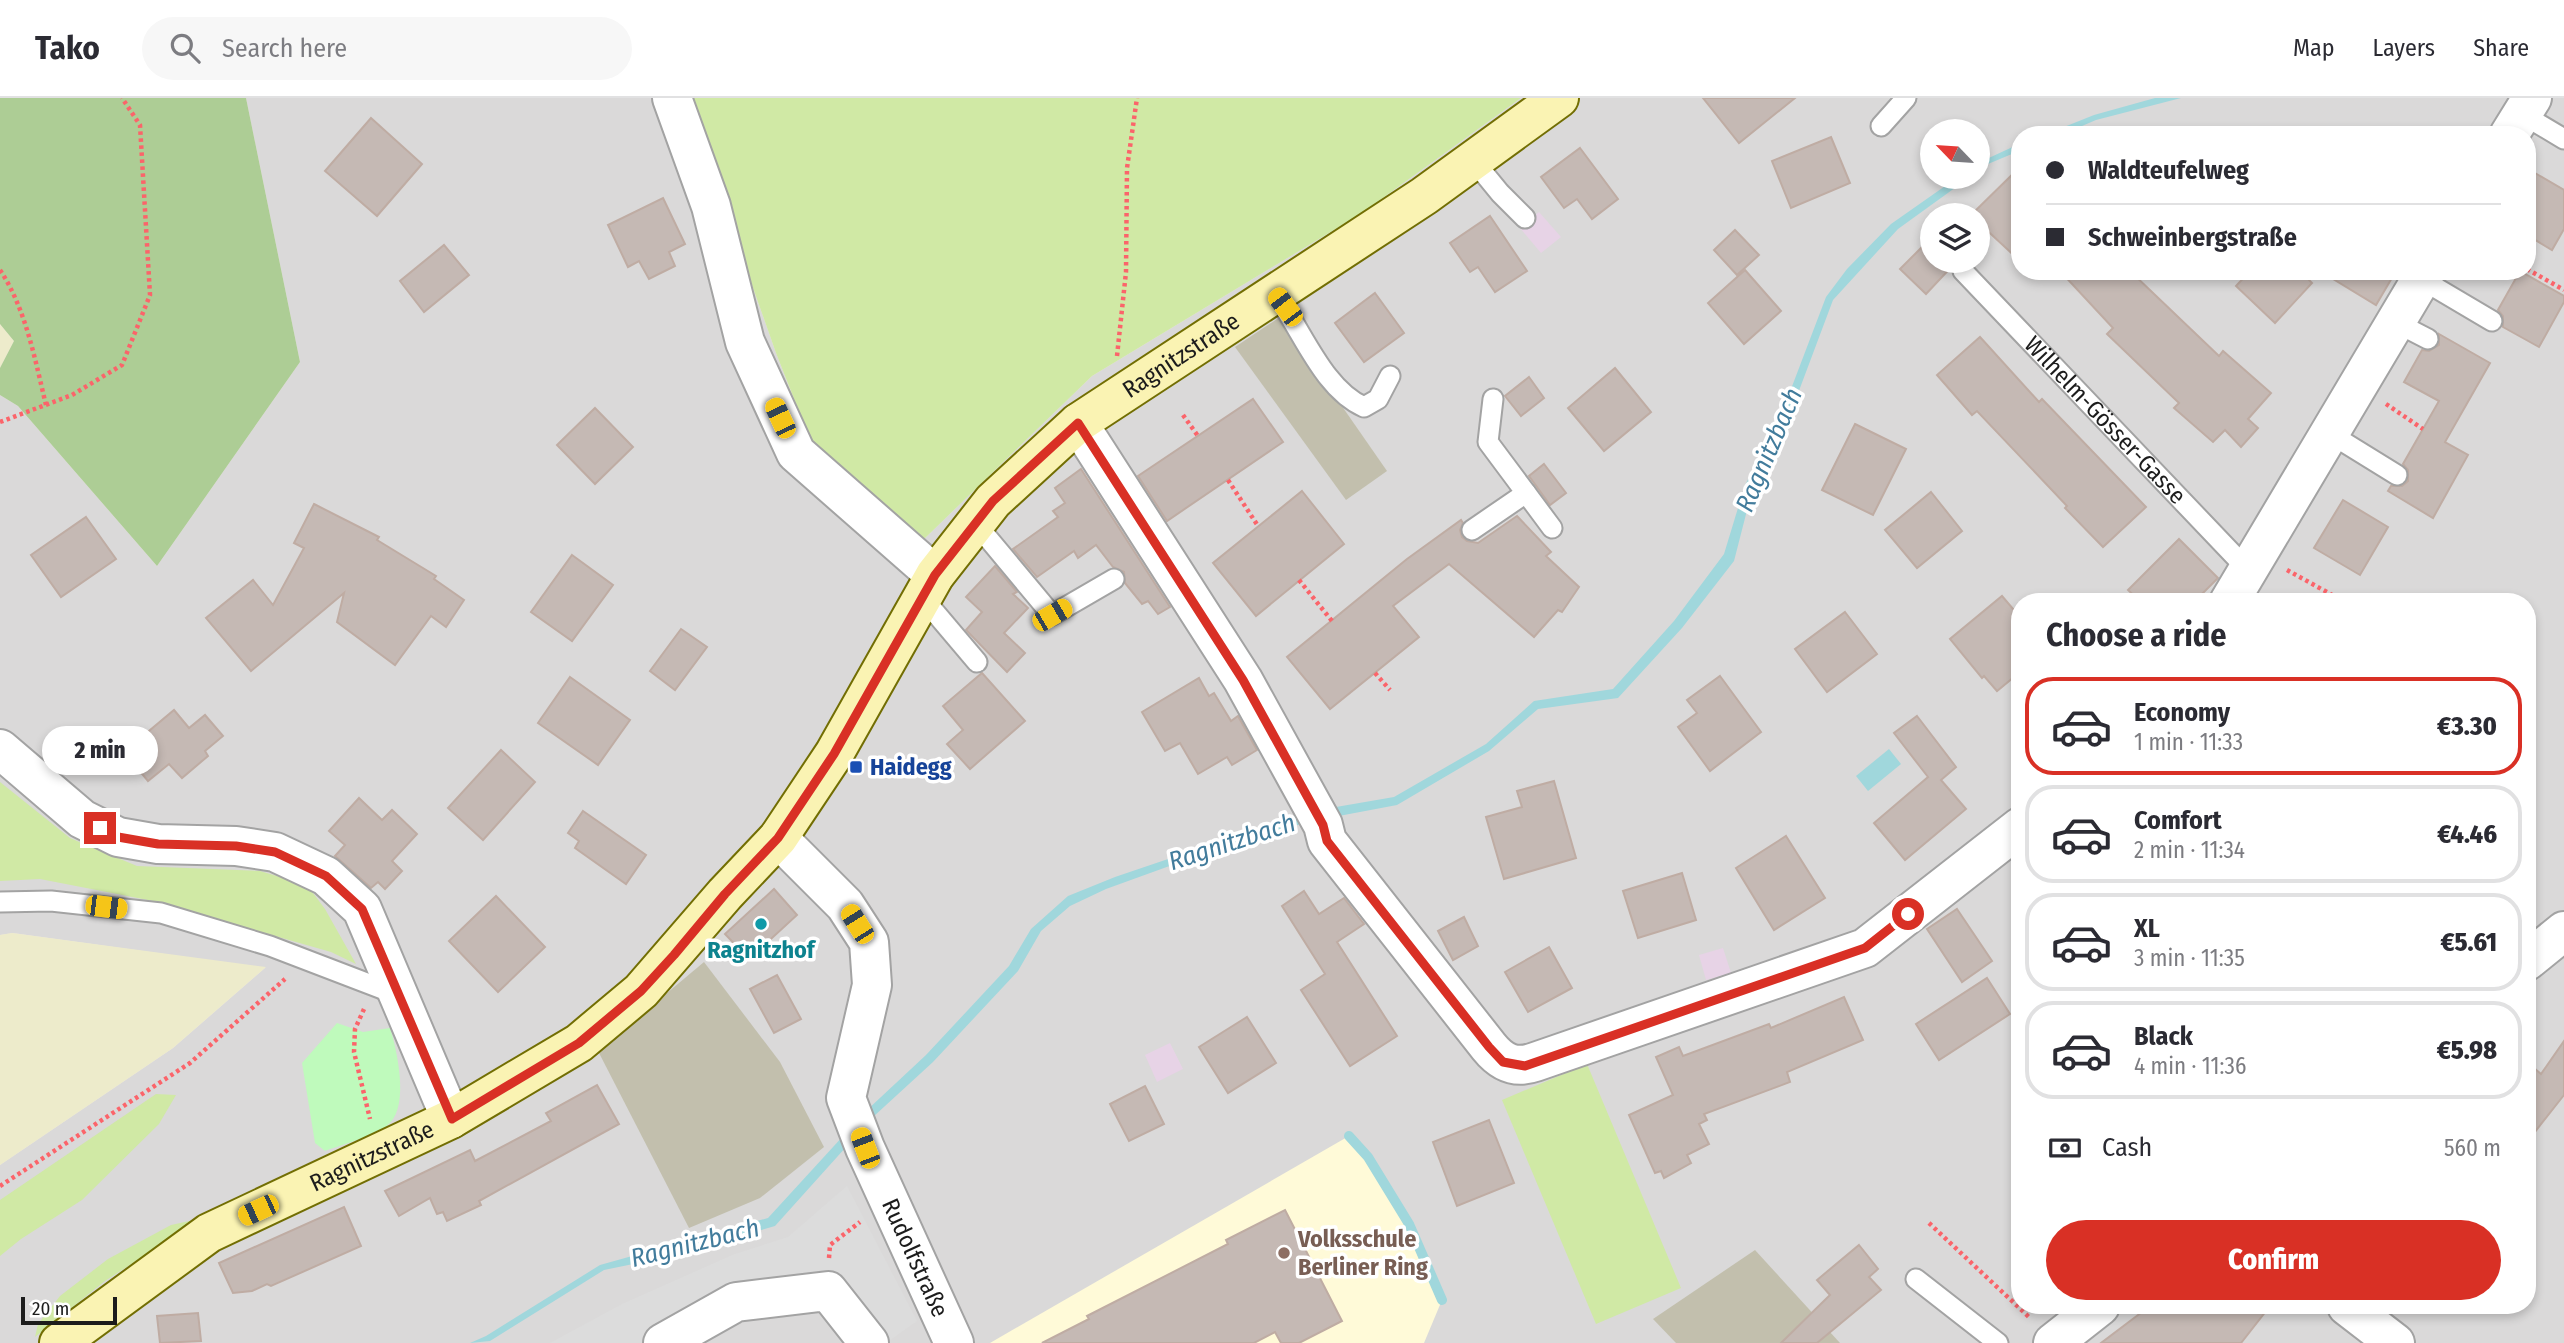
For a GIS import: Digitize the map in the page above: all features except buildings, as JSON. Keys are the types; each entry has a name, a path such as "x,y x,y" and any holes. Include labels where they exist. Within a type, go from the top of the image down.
{"main road":[{"name":"Ragnitzstraße","path":"59,1343 209,1233 452,1119 579,1043 641,991 725,894 778,838 834,754 974,525 993,501 1078,423 1424,196 1559,98"}],"street":[{"path":"672,98 711,206 746,342 796,453 934,592"},
{"path":"2234,593 2420,280"},
{"path":"1078,423 1243,680 1318,816 1327,841 1503,1062 1525,1066 1865,948 2011,834"},
{"path":"0,749 82,819 118,837 158,844 236,846 275,852 326,876 362,909 386,991 452,1119"},
{"name":"Rudolfstraße","path":"778,838 845,905 869,943 872,985 846,1098 865,1148 954,1343"},
{"path":"2536,954 2564,932"},
{"path":"663,1343 736,1302 828,1291 869,1343"},
{"path":"2054,1342 2090,1314"},
{"path":"2357,1314 2395,1343"}],"lane":[{"path":"1881,126 1906,98"},
{"path":"2521,115 2564,139"},
{"path":"1474,160 1500,193 1525,218"},
{"name":"Wilhelm-Gösser-Gasse","path":"1965,273 2252,562"},
{"path":"2430,280 2492,321"},
{"path":"1275,294 1329,379 1350,400 1364,407 1378,399 1390,376"},
{"path":"2395,322 2428,340"},
{"path":"1493,399 1488,442 1552,528"},
{"path":"2329,433 2397,475"},
{"path":"1472,530 1526,493"},
{"path":"974,525 1052,615 1114,579"},
{"path":"934,592 977,662"},
{"path":"0,902 51,901 161,913 270,946 386,991"},
{"path":"1916,1279 1998,1343"}],"path":[{"path":"0,422 72,395 122,365 150,295 140,125 122,98"},
{"path":"1110,402 1126,272 1127,168 1137,98"},
{"path":"0,270 30,338 46,405"},
{"path":"2536,274 2564,290"},
{"path":"2356,387 2423,429"},
{"path":"1183,415 1198,436"},
{"path":"1227,480 1258,526"},
{"path":"2252,562 2324,593"},
{"path":"1299,580 1332,621"},
{"path":"1375,673 1390,690"},
{"path":"0,1186 190,1063 306,960"},
{"path":"371,1125 354,1052 355,1029 386,991"},
{"path":"828,1291 830,1245 889,1202"},
{"path":"1929,1223 2011,1301"},
{"path":"2025,1314 2054,1342"}],"shaded area":[{"path":"246,98 686,98 776,353 815,452 921,542 1092,376 1362,213 1521,98 2564,98 2564,1343 0,1343 0,1165 173,1048 265,968 13,933 0,935 0,395 18,406 157,566 300,362"},
{"path":"1539,212 1561,237 1541,253 1520,228"},
{"path":"1280,317 1387,471 1346,500 1235,347"},
{"path":"0,324 14,341 0,368"},
{"path":"12,933 266,967 173,1048 0,1165 0,935"},
{"path":"1723,948 1731,973 1706,980 1699,955"},
{"path":"704,962 780,1062 824,1147 760,1198 689,1228 598,1051"},
{"path":"1170,1043 1183,1069 1157,1082 1145,1055"},
{"name":"Volksschule Berliner Ring","path":"1349,1136 1368,1157 1409,1224 1442,1300 1424,1343 990,1343"},
{"path":"847,1186 917,1321 886,1343 824,1312 737,1310 677,1343 550,1343 624,1303 732,1255 788,1237"},
{"path":"1755,1250 1840,1343 1676,1343 1653,1319"}],"green space":[{"path":"0,98 246,98 300,362 157,566 18,406 0,395 0,368 14,341 0,324"},
{"path":"686,98 1521,98 1362,213 1092,376 921,542 815,452 776,353"},
{"path":"0,782 70,838 137,866 260,871 307,885 325,909 356,964 331,952 153,901 40,879 0,881"},
{"path":"337,1023 363,1032 390,1028 400,1077 399,1103 396,1114 384,1127 368,1136 325,1151 315,1143 302,1063"},
{"path":"1587,1064 1681,1288 1596,1324 1502,1100"},
{"path":"156,1094 176,1095 159,1124 82,1200 21,1239 0,1256 0,1200"},
{"path":"194,1220 196,1222 192,1225 105,1281 35,1337 38,1324 60,1296 108,1259 171,1225"}],"water":[{"path":"2155,98 2181,98 2082,126 2066,126 2094,115"},
{"path":"2011,148 2011,154 1990,163 1990,157"},
{"name":"Ragnitzbach","path":"1941,189 1953,189 1934,203 1921,203"},
{"name":"Ragnitzbach","path":"1920,204 1920,213 1898,229 1833,300 1785,428 1753,487 1734,561 1682,628 1618,698 1538,709 1489,751 1397,805 1307,822 1175,864 1106,889 1070,906 1041,931 1018,971 933,1062 873,1117 775,1226 677,1255 604,1270 490,1341 470,1343 486,1336 600,1265 768,1218 866,1111 926,1055 1009,966 1031,929 1068,896 1115,877 1307,812 1394,797 1486,744 1534,701 1613,689 1674,621 1724,554 1745,485 1777,426 1826,297 1847,269 1891,224"},
{"path":"1889,749 1901,764 1868,791 1856,776"}],"waterway":[{"path":"1349,1136 1368,1157 1409,1224 1442,1300"}],"place":[{"name":"Haidegg","path":"856,767"},
{"name":"Ragnitzhof","path":"761,924"},
{"name":"Volksschule Berliner Ring","path":"1284,1253"}],"route":[{"path":"100,828 118,837 158,844 236,846 275,852 326,876 362,909 452,1119 579,1043 641,991 674,955 725,894 778,838 834,754 935,575 993,501 1078,423 1243,680 1323,825 1327,841 1503,1062 1525,1066 1865,948 1908,914"}]}
